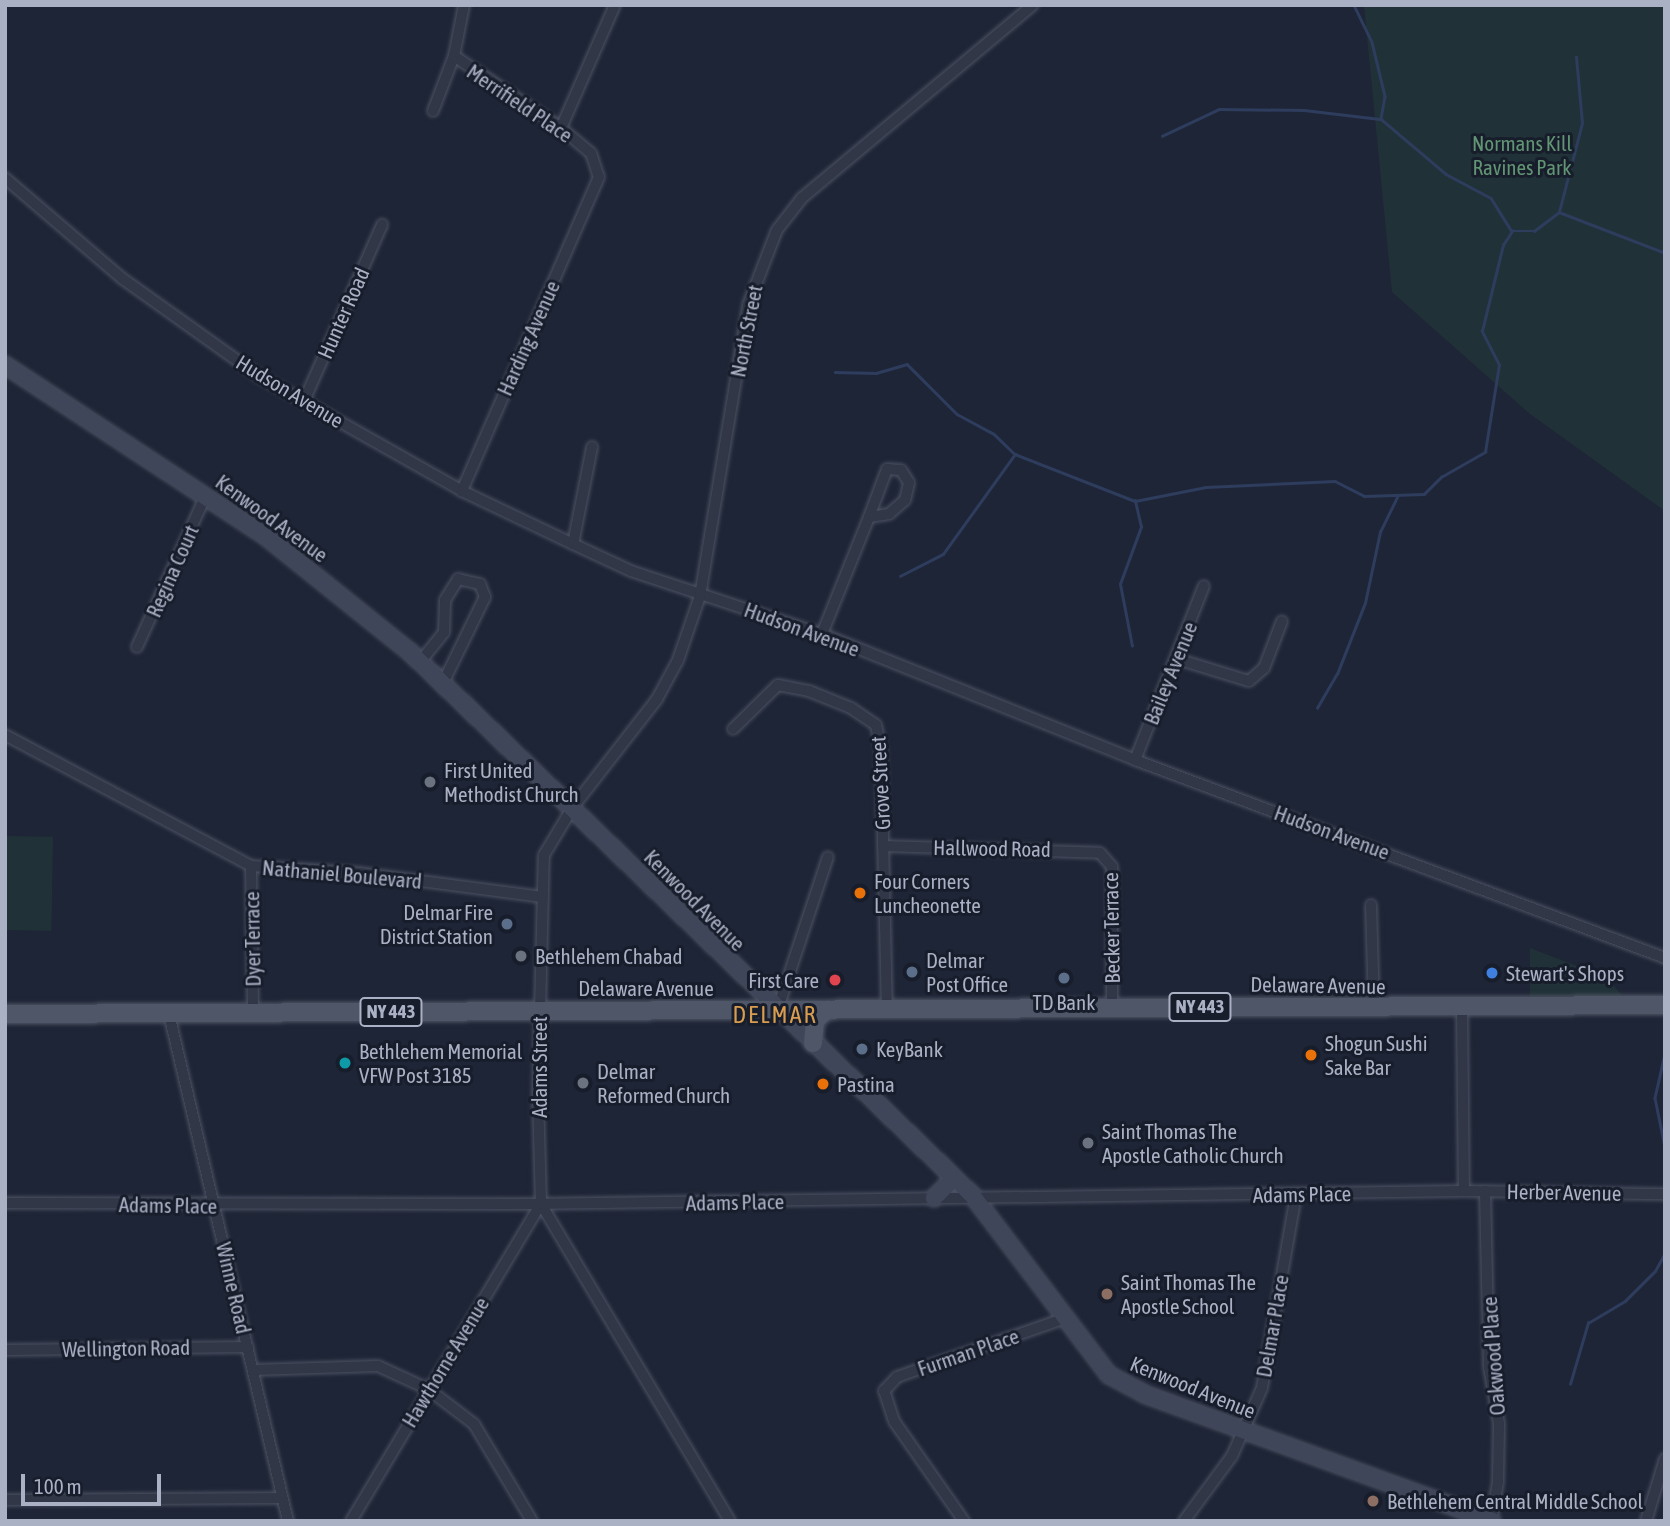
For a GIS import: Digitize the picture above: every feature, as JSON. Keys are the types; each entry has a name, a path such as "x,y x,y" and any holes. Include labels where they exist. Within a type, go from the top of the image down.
{"main road":[{"name":"Kenwood Avenue","path":"5,365 206,495 299,561 443,683 573,807 777,1011 973,1196 1096,1362 1126,1385 1492,1521"},
{"name":"Delaware Avenue","path":"5,1014 1665,1005"},
{"path":"813,1043 814,1020 827,1010"},
{"path":"934,1198 954,1178"}],"street":[{"path":"433,111 454,56 464,5"},
{"path":"561,128 615,5"},
{"name":"North Street","path":"699,601 748,305 777,230 802,198 1033,5"},
{"name":"Merrifield Place","path":"454,56 561,128 597,162 597,187"},
{"name":"Hudson Avenue","path":"5,178 123,279 259,376 462,491 573,544 699,601 822,634 1135,760 1665,958"},
{"name":"Harding Avenue","path":"462,491 597,187"},
{"name":"Hunter Road","path":"304,401 382,225"},
{"path":"573,544 592,447"},
{"path":"822,634 887,469 901,470 909,483 905,500 889,514 869,517"},
{"name":"Regina Court","path":"137,647 206,495"},
{"path":"420,662 444,632 445,600 458,579 480,584 485,597 443,683"},
{"name":"Bailey Avenue","path":"1135,760 1204,586"},
{"name":"Adams Street","path":"541,1204 540,1011 544,855 573,807 665,687 699,601"},
{"path":"1177,659 1249,681 1264,668 1282,621"},
{"name":"Grove Street","path":"733,729 778,685 808,691 868,718 880,734 887,1011"},
{"name":"Nathaniel Boulevard","path":"5,735 251,866 359,873 542,897"},
{"name":"Hallwood Road","path":"883,846 1100,853"},
{"name":"Becker Terrace","path":"1100,853 1112,867 1112,1007"},
{"path":"777,1011 828,857"},
{"name":"Dyer Terrace","path":"251,866 253,1012"},
{"path":"1371,905 1374,1008"},
{"path":"1462,1008 1464,1191"},
{"name":"Winne Road","path":"169,1014 288,1521"},
{"name":"Herber Avenue","path":"1464,1191 1665,1194"},
{"name":"Adams Place","path":"5,1203 215,1206 541,1204 1464,1191"},
{"name":"Oakwood Place","path":"1485,1191 1489,1367 1499,1424 1498,1482 1492,1521"},
{"name":"Delmar Place","path":"1184,1521 1247,1430 1262,1388 1296,1195"},
{"path":"541,1204 730,1521"},
{"name":"Hawthorne Avenue","path":"351,1521 541,1204"},
{"name":"Furman Place","path":"964,1521 894,1421 884,1396 897,1377 1063,1319"},
{"name":"Wellington Road","path":"5,1350 248,1347"},
{"path":"253,1370 378,1366 428,1389 474,1424 533,1521"},
{"path":"1646,1521 1665,1459"},
{"path":"5,1500 282,1498"}],"green space":[{"name":"Normans Kill Ravines Park","path":"1364,5 1665,5 1665,511 1530,414 1392,292"},
{"path":"5,836 53,837 51,931 5,930"},
{"path":"1530,948 1608,978 1622,996 1530,996"}],"waterway":[{"path":"1354,5 1372,42 1385,96 1381,118"},
{"path":"1559,212 1582,123 1576,57"},
{"path":"1162,136 1219,109 1304,110 1381,119 1446,174 1491,198 1512,231"},
{"path":"900,576 943,554 1015,454 1135,501 1206,487 1335,481 1364,496 1424,494 1441,477 1485,452 1499,365 1482,331 1503,245 1512,231 1534,231 1559,212 1665,253"},
{"path":"835,372 876,373 907,364 957,414 994,434 1014,453"},
{"path":"1317,708 1337,674 1365,603 1380,532 1397,497"},
{"path":"1132,646 1120,584 1141,527 1135,501"},
{"path":"1665,1054 1655,1098 1665,1147"},
{"path":"1570,1384 1588,1323 1625,1301 1655,1271 1664,1255 1665,1206"}],"place":[{"name":"First United Methodist Church","path":"430,782"},
{"name":"Four Corners Luncheonette","path":"860,893"},
{"name":"Delmar Fire District Station","path":"507,924"},
{"name":"Bethlehem Chabad","path":"521,956"},
{"name":"Delmar Post Office","path":"912,972"},
{"name":"Stewart's Shops","path":"1492,973"},
{"name":"TD Bank","path":"1064,978"},
{"name":"First Care","path":"835,980"},
{"name":"KeyBank","path":"862,1049"},
{"name":"Shogun Sushi Sake Bar","path":"1311,1055"},
{"name":"Bethlehem Memorial VFW Post 3185","path":"345,1063"},
{"name":"Delmar Reformed Church","path":"583,1083"},
{"name":"Pastina","path":"823,1084"},
{"name":"Saint Thomas The Apostle Catholic Church","path":"1088,1143"},
{"name":"Saint Thomas The Apostle School","path":"1107,1294"},
{"name":"Bethlehem Central Middle School","path":"1373,1501"}],"district":[{"name":"DELMAR","path":"775,1015"}]}
